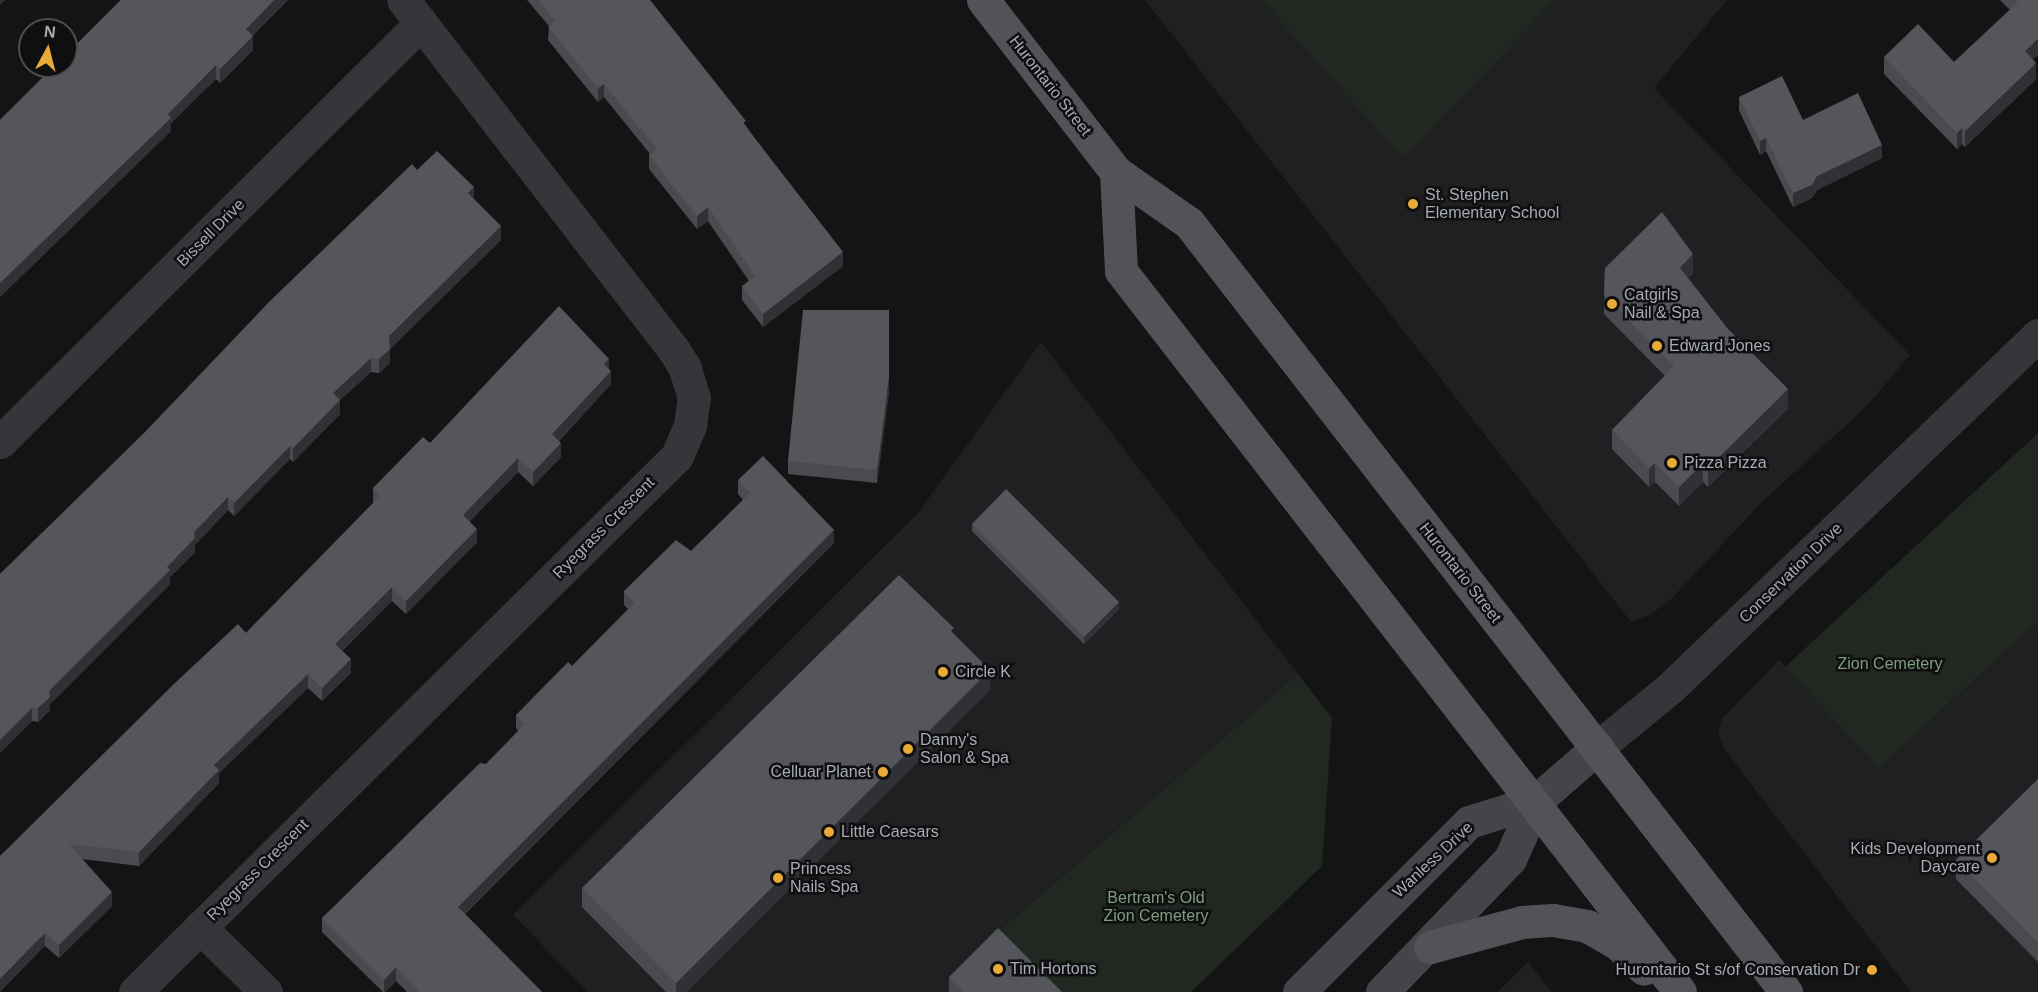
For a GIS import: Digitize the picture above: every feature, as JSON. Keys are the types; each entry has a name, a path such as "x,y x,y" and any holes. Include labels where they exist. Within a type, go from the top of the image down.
{"main road":[{"name":"Hurontario Street","path":"983,0 1116,172 1189,223 1786,992"},
{"path":"1116,172 1121,271 1476,732 1536,801 1680,992"},
{"name":"Conservation Drive","path":"1536,801 1598,747"},
{"path":"1382,992 1430,947 1510,859 1536,801"},
{"name":"Wanless Drive","path":"1299,992 1470,822 1536,801"},
{"path":"1430,947 1522,922 1553,920 1587,926 1617,944 1666,992"}],"street":[{"name":"Bissell Drive","path":"0,442 412,12"},
{"name":"Ryegrass Crescent","path":"135,992 677,456 690,426 694,398 685,368 673,350 412,12"},
{"name":"Conservation Drive","path":"1598,747 1670,688 2038,335"},
{"path":"200,927 266,992"}],"shaded area":[{"path":"1145,0 1727,0 1654,88 1910,355 1866,407 1763,501 1672,598 1650,615 1631,622"},
{"path":"1041,342 1298,674 1001,929 1061,992 588,992 513,915 918,513"},
{"path":"2038,621 2038,992 1911,992 1725,750 1718,734 1722,719 1779,660 1879,768"},
{"path":"1528,962 1552,992 1497,992"}],"green space":[{"path":"1262,0 1555,0 1403,158"},
{"name":"Zion Cemetery","path":"2038,433 2038,621 1879,768 1785,667"},
{"name":"Bertram's Old Zion Cemetery","path":"1298,674 1332,718 1322,866 1191,992 1061,992 1000,930"}],"building":[{"path":"121,0 274,0 246,29 253,36 220,69 216,65 168,114 171,118 0,283 0,120 42,78 78,78 78,43"},
{"path":"538,0 650,0 746,121 743,123 843,252 763,314 742,286 755,276 708,207 697,216 649,155 657,149 604,84 598,88 548,27 555,21"},
{"path":"2016,0 2038,0 2038,39 2025,51 2036,63 1965,131 1962,128 1957,133 1884,57 1918,24 1954,62 2018,2"},
{"path":"1782,76 1803,120 1858,93 1882,145 1817,176 1812,185 1793,193 1766,138 1760,141 1739,97"},
{"path":"437,151 474,187 468,193 501,226 389,336 390,349 379,359 371,358 333,393 340,400 293,448 290,446 234,503 228,497 194,532 195,538 167,567 170,570 49,691 50,697 38,708 32,708 0,740 0,574 145,432 269,302 412,164 417,170"},
{"path":"1662,212 1693,254 1680,268 1728,329 1788,389 1708,468 1703,463 1679,487 1655,463 1649,468 1612,430 1674,366 1604,295 1605,268"},
{"path":"559,306 609,359 604,364 611,371 552,434 561,443 533,472 518,458 463,515 477,529 406,601 392,587 335,644 351,659 322,688 308,674 214,765 219,770 139,852 69,844 112,892 59,945 45,933 0,979 0,856 238,624 246,633 380,496 373,488 423,437 430,443"},
{"path":"803,310 889,310 889,378 877,470 788,461"},
{"path":"763,456 834,530 458,907 542,992 420,992 396,967 384,980 322,918 480,763 486,764 525,724 516,715 568,662 572,666 635,603 624,591 676,540 691,551 750,493 738,480"},
{"path":"1006,489 1119,602 1084,637 972,524"},
{"path":"899,575 954,628 951,631 990,670 676,983 582,888"},
{"path":"2038,779 2038,943 1956,860"},
{"path":"998,928 1062,992 962,992 949,977"}],"place":[{"name":"St. Stephen Elementary School","path":"1413,204"},
{"name":"Catgirls Nail & Spa","path":"1612,304"},
{"name":"Edward Jones","path":"1657,346"},
{"name":"Pizza Pizza","path":"1672,463"},
{"name":"Circle K","path":"943,672"},
{"name":"Danny's Salon & Spa","path":"908,749"},
{"name":"Celluar Planet","path":"883,772"},
{"name":"Little Caesars","path":"829,832"},
{"name":"Kids Development Daycare","path":"1992,858"},
{"name":"Princess Nails Spa","path":"778,878"},
{"name":"Tim Hortons","path":"998,969"},
{"name":"Hurontario St s/of Conservation Dr","path":"1872,970"}]}
